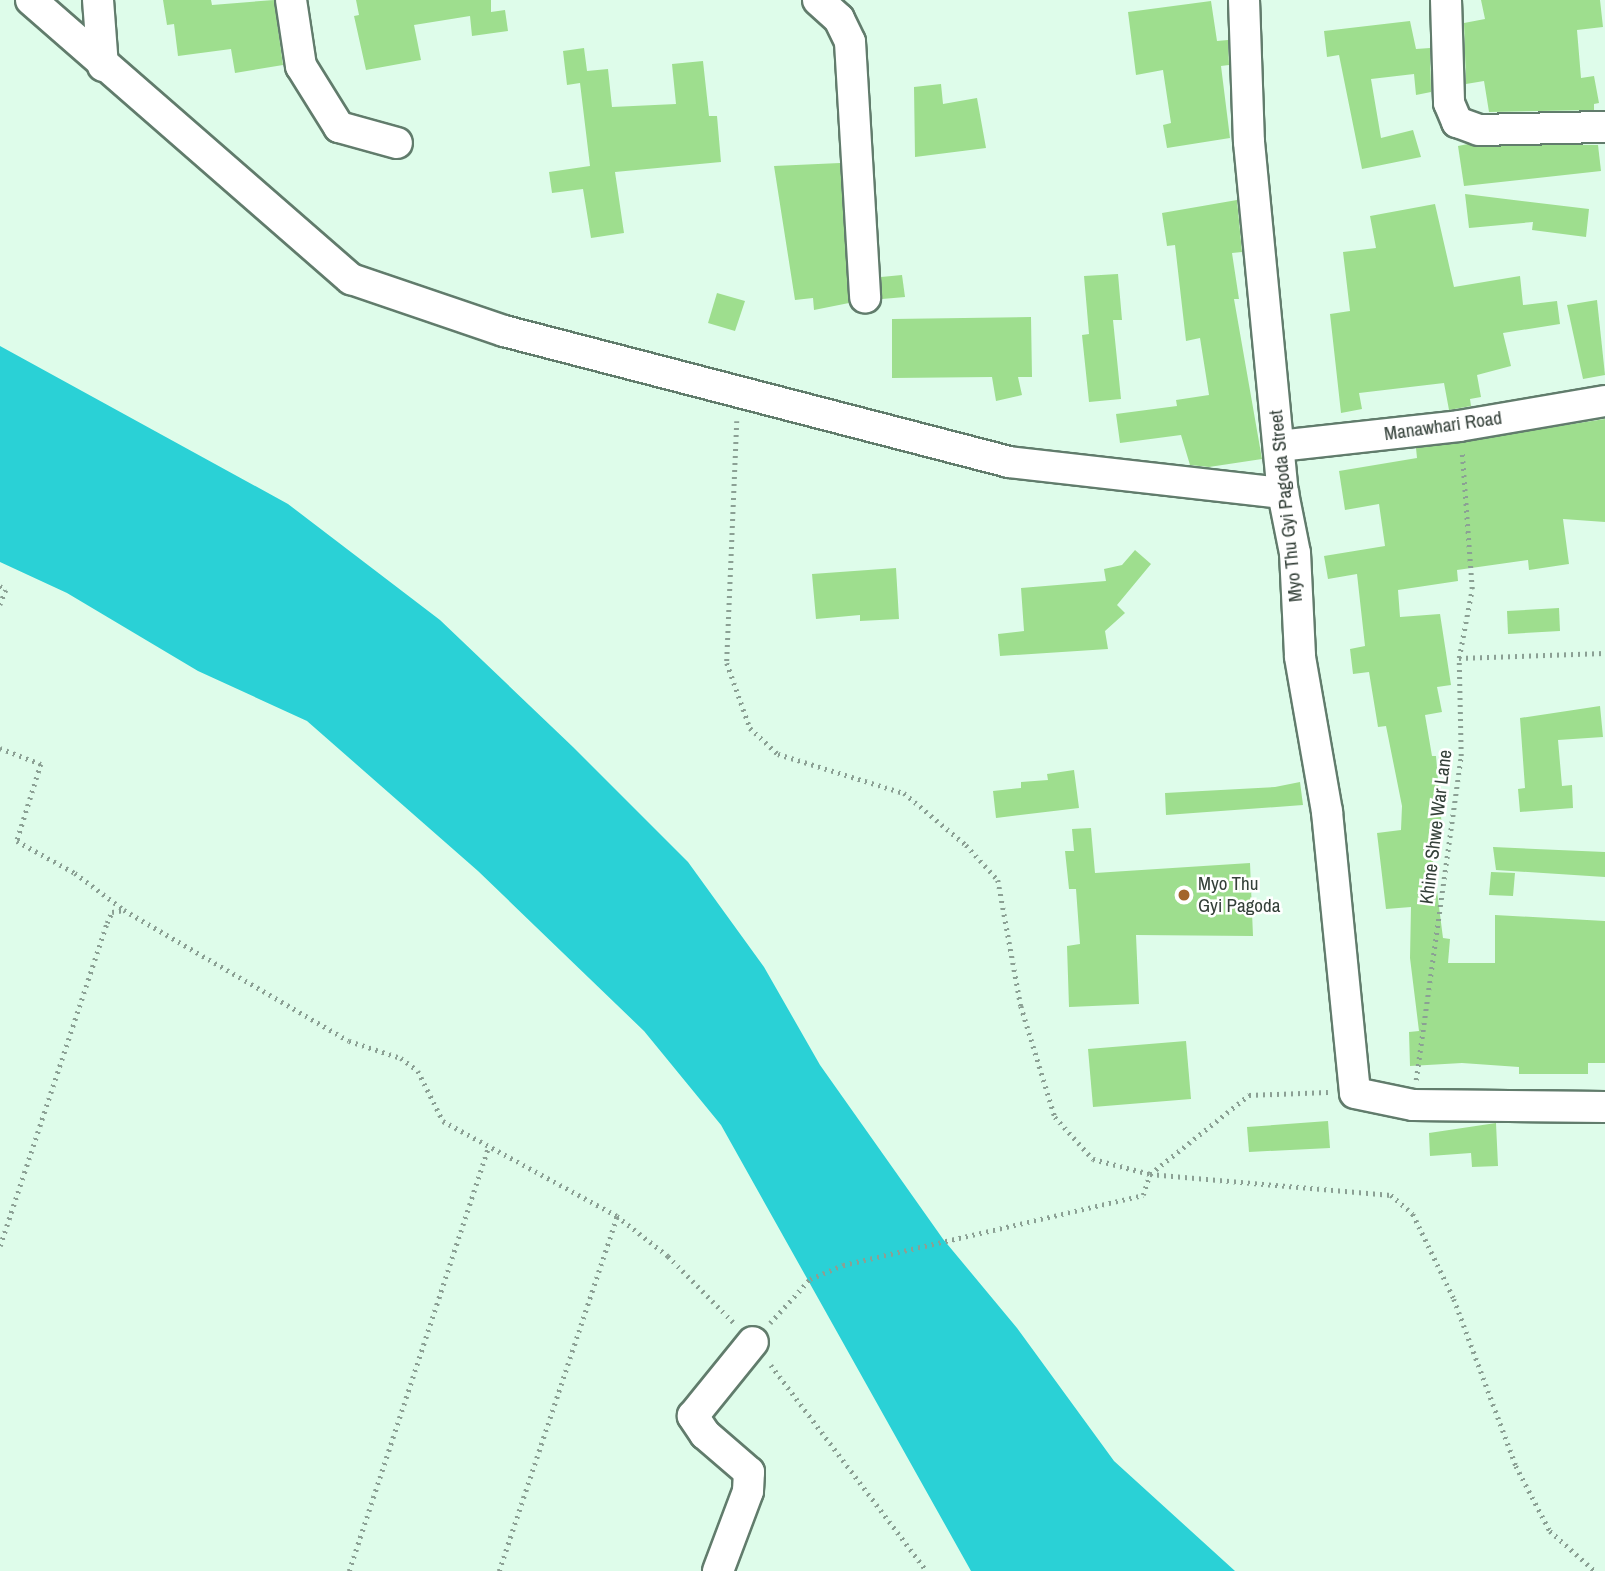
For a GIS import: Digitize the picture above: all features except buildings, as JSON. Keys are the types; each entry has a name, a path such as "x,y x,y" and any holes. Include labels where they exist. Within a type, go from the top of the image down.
{"street":[{"path":"31,0 103,66 351,279 504,331 738,396 1009,462 1283,494"},
{"path":"98,0 103,66"},
{"path":"291,0 302,66 339,127 397,144"},
{"path":"818,0 839,19 850,42 865,298"},
{"name":"Myo Thu Gyi Pagoda Street","path":"1244,0 1249,142 1283,494 1295,553 1300,657 1327,812 1355,1093"},
{"path":"1446,0 1449,103 1457,122 1479,130 1605,127"},
{"name":"Manawhari Road","path":"1279,446 1460,426 1605,401"},
{"path":"1355,1093 1413,1105 1605,1107"},
{"path":"718,1571 748,1491 749,1472 705,1434 693,1416 753,1342"}],"path":[{"path":"738,396 727,663 750,728 778,754 904,793 966,845 998,880 1021,1006 1055,1117 1093,1159 1150,1174 1391,1195 1413,1214 1454,1299 1516,1466 1550,1531 1595,1571"},
{"name":"Khine Shwe War Lane","path":"1413,1105 1461,756 1459,658 1472,589 1460,426"},
{"path":"0,586 6,590 0,606"},
{"path":"1459,658 1605,653"},
{"path":"0,748 41,764 17,841 75,873 124,910 349,1041 401,1058 418,1070 443,1121 488,1148 582,1193 617,1216 668,1256 753,1342 927,1571"},
{"path":"0,1246 107,923 112,912 124,910"},
{"path":"753,1342 810,1279 881,1253 1143,1195 1150,1174 1249,1095 1355,1093"},
{"path":"349,1571 488,1148"},
{"path":"499,1571 617,1216"}],"water":[{"path":"0,346 288,504 440,620 573,747 688,862 764,967 820,1065 943,1239 1017,1328 1114,1461 1235,1571 971,1571 721,1125 644,1031 478,871 307,721 198,671 67,593 0,562"}],"place":[{"name":"Myo Thu Gyi Pagoda","path":"1184,895"}]}
